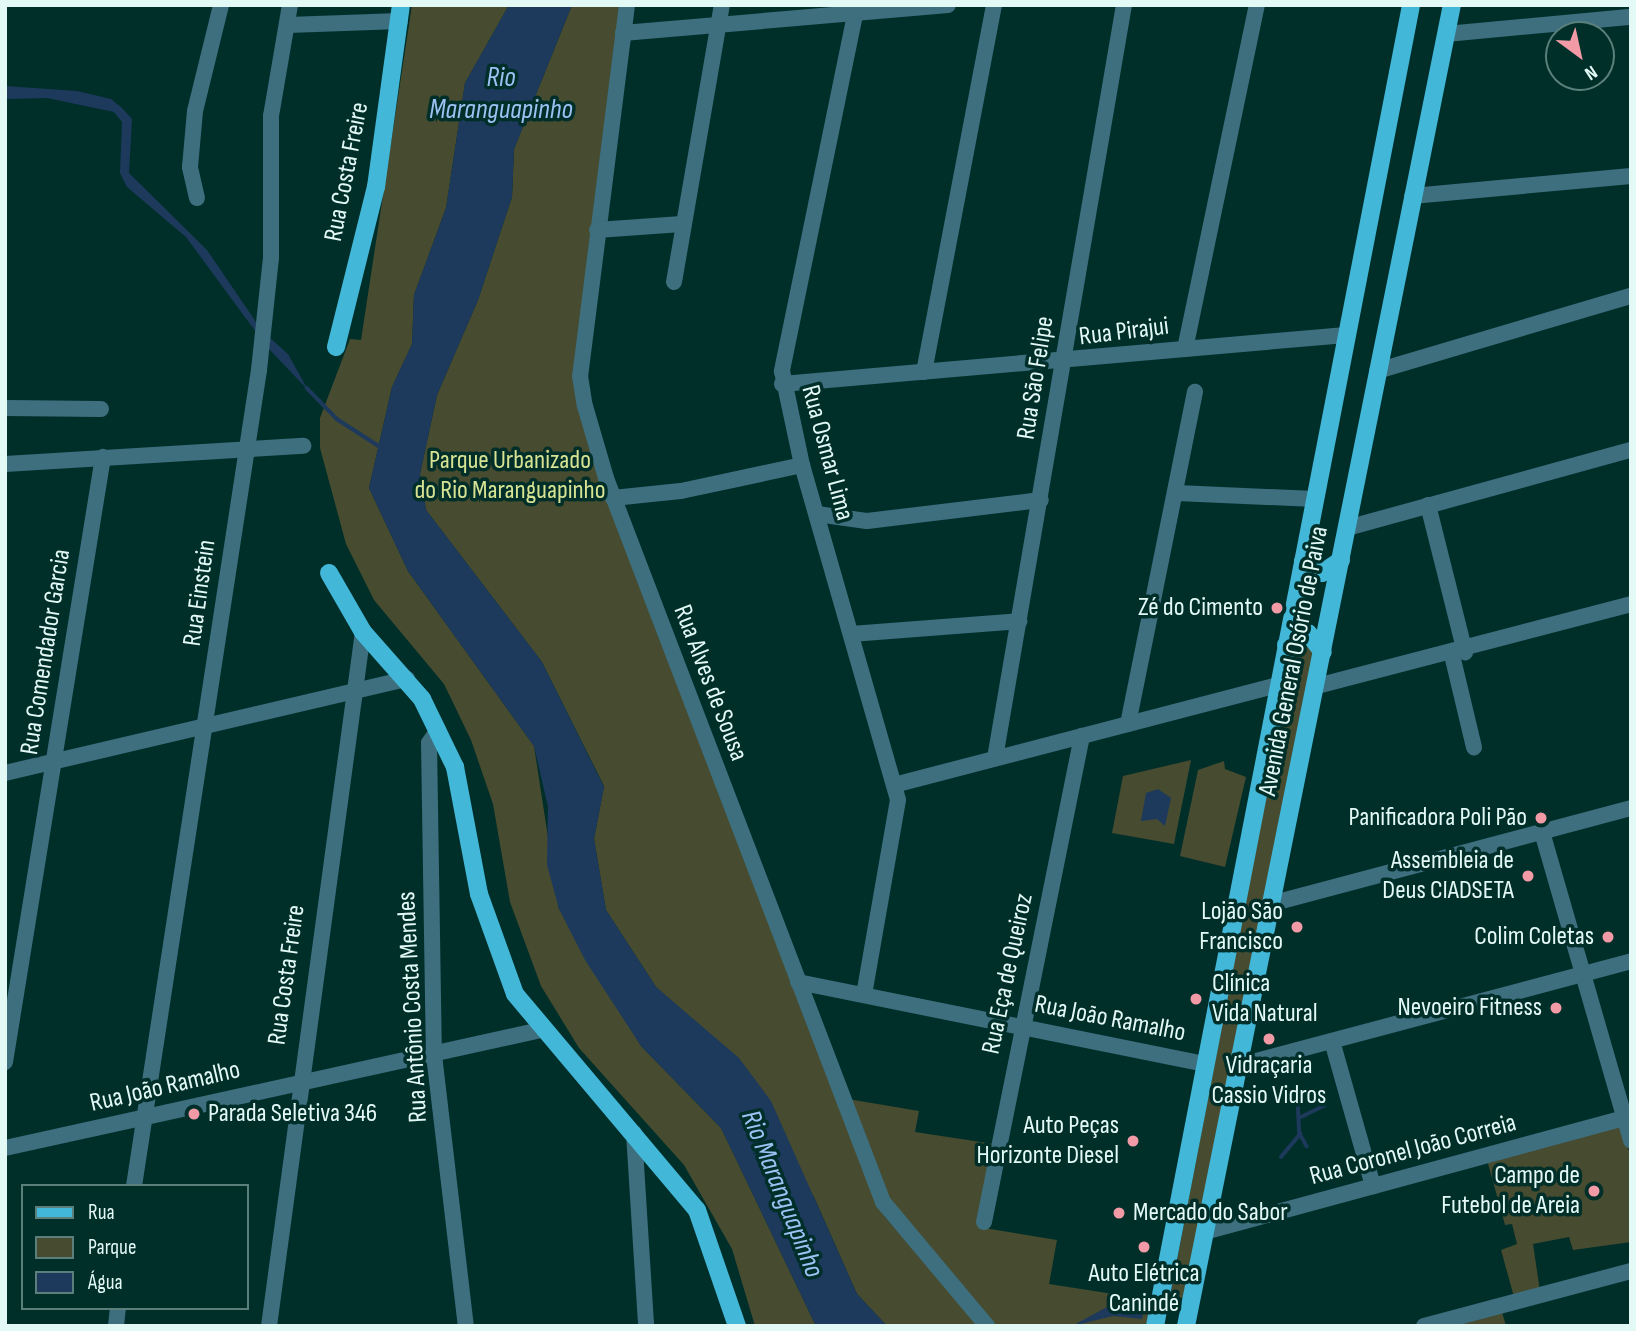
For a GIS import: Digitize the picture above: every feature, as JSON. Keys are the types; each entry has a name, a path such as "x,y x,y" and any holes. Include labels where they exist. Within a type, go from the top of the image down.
{"main road":[{"name":"Avenida General Osório de Paiva","path":"1155,1326 1411,5"},
{"name":"Avenida General Osório de Paiva","path":"1186,1326 1208,1231 1377,371 1452,5"},
{"name":"Rua Costa Freire","path":"336,347 376,187 400,13"},
{"path":"1303,561 1322,573 1341,560"},
{"path":"329,573 363,632 407,678 438,730 464,802 496,951 541,1030 634,1132 697,1209 737,1326"},
{"path":"1286,645 1302,632 1323,652"},
{"path":"1161,1298 1174,1306 1192,1304"}],"street":[{"path":"197,198 190,167 195,111 221,5"},
{"name":"Rua Einstein","path":"134,1184 206,724 261,343 271,258 271,116 290,5"},
{"name":"Rua Alves de Sousa","path":"628,5 580,376 613,498 883,1202 986,1326"},
{"path":"674,282 681,224 722,5"},
{"path":"623,33 718,26 856,10 948,5"},
{"path":"925,372 994,5"},
{"name":"Rua São Felipe","path":"995,758 1124,5"},
{"path":"1185,349 1257,5"},
{"name":"Rua Osmar Lima","path":"856,10 782,384 802,465 898,800 864,994"},
{"path":"288,25 400,13"},
{"path":"1446,34 1631,17"},
{"path":"1412,196 1631,176"},
{"path":"597,230 681,224"},
{"path":"1377,371 1631,296"},
{"name":"Rua Pirajui","path":"782,384 925,372 1063,365 1185,349 1346,335"},
{"path":"1128,724 1177,493 1195,392"},
{"path":"5,408 102,409"},
{"path":"5,464 303,446"},
{"path":"1347,528 1631,450"},
{"name":"Rua Comendador Garcia","path":"5,1062 103,457"},
{"path":"613,498 681,491 802,465"},
{"path":"1177,493 1315,499"},
{"path":"817,514 867,521 1041,500"},
{"path":"1428,505 1475,747"},
{"path":"1317,685 1459,654 1631,604"},
{"path":"851,634 1020,621"},
{"name":"Rua Costa Freire","path":"269,1326 298,1083 363,632"},
{"path":"5,773 206,724 354,693 407,678"},
{"path":"894,785 1278,685"},
{"name":"Rua Antônio Costa Mendes","path":"438,730 429,743 434,1055 466,1326"},
{"name":"Rua Eça de Queiroz","path":"984,1222 1021,1027 1082,736"},
{"path":"1274,903 1631,808"},
{"path":"1542,832 1628,1117 1631,1140"},
{"path":"1241,1065 1631,961"},
{"name":"Rua João Ramalho","path":"798,982 1205,1063"},
{"name":"Rua João Ramalho","path":"5,1148 541,1030"},
{"path":"1332,1041 1373,1186"},
{"name":"Rua Coronel João Correia","path":"1208,1231 1628,1117"},
{"path":"634,1132 646,1326"},
{"path":"1424,1326 1631,1271"}],"green space":[{"name":"Parque Urbanizado do Rio Maranguapinho","path":"412,5 509,5 465,83 446,208 414,295 412,344 392,387 369,488 408,571 534,746 559,909 641,1046 721,1128 816,1326 755,1326 732,1249 684,1165 579,1048 541,986 510,902 493,804 471,740 444,684 374,600 346,544 320,448 320,418 350,339 361,340"},
{"name":"Parque Urbanizado do Rio Maranguapinho","path":"572,5 621,5 581,403 871,1189 885,1217 980,1326 887,1326 857,1294 814,1197 714,1038 656,987 606,910 594,839 604,786 542,662 426,510 420,474 437,395 478,300 512,197 514,149"},
{"path":"1303,637 1316,649 1184,1298 1170,1297 1295,643"},
{"path":"1191,760 1174,844 1112,833 1123,776"},
{"path":"1224,761 1225,769 1246,777 1225,867 1180,856 1198,770"},
{"path":"848,1099 919,1111 915,1132 994,1144 978,1227 1057,1240 1049,1284 1152,1300 1146,1326 995,1326 893,1210"},
{"path":"1621,1124 1631,1158 1631,1242 1573,1250 1569,1237 1533,1244 1540,1291 1514,1297 1501,1250 1517,1244 1512,1224 1505,1225 1487,1160"},
{"path":"1502,1312 1506,1326 1454,1326"}],"water":[{"name":"Rio Maranguapinho","path":"509,5 572,5 514,149 512,197 478,300 437,395 420,474 426,510 542,662 604,787 594,839 606,910 656,987 739,1058 771,1101 857,1294 887,1326 816,1326 721,1128 641,1046 585,960 559,909 547,865 548,807 534,746 408,571 369,488 392,387 412,344 414,295 446,208 465,83"},
{"path":"5,86 77,91 111,99 122,108 132,119 129,173 207,250 260,328 259,336 186,237 127,187 120,173 122,122 114,112 47,98 5,99"},
{"path":"269,337 288,354 308,390 268,348"},
{"path":"1158,789 1171,798 1165,826 1157,819 1141,821 1146,793"},
{"path":"1107,1307 1144,1310 1142,1319 1113,1316 1072,1326"}],"waterway":[{"path":"307,388 337,419 382,448"},
{"path":"1298,1101 1300,1134"},
{"path":"1299,1118 1324,1106"},
{"path":"1281,1157 1300,1134 1307,1146"}],"place":[{"name":"Zé do Cimento","path":"1277,608"},
{"name":"Panificadora Poli Pão","path":"1541,818"},
{"name":"Assembleia de Deus CIADSETA","path":"1528,876"},
{"name":"Lojão São Francisco","path":"1297,927"},
{"name":"Colim Coletas","path":"1608,937"},
{"name":"Clínica Vida Natural","path":"1196,999"},
{"name":"Nevoeiro Fitness","path":"1556,1008"},
{"name":"Vidraçaria Cassio Vidros","path":"1269,1039"},
{"name":"Parada Seletiva 346","path":"194,1114"},
{"name":"Auto Peças Horizonte Diesel","path":"1133,1141"},
{"name":"Campo de Futebol de Areia","path":"1594,1191"},
{"name":"Mercado do Sabor","path":"1119,1213"},
{"name":"Auto Elétrica Canindé","path":"1144,1247"}]}
